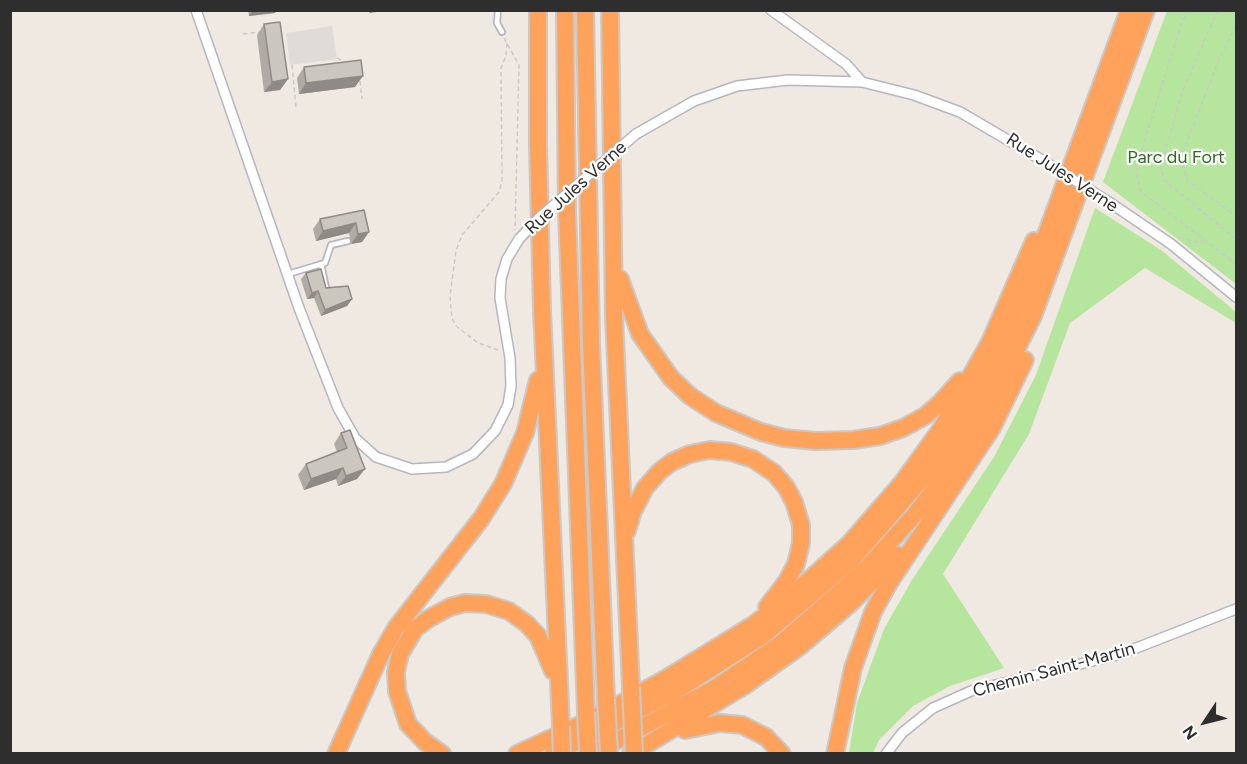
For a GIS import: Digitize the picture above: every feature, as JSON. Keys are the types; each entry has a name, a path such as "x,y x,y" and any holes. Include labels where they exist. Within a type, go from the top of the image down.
{"highway":[{"path":"538,10 542,310 562,753"},
{"path":"565,10 567,224 586,712 596,753"},
{"path":"585,10 591,343 606,699 596,753"},
{"path":"610,10 615,250 614,317 633,753 656,741 758,676 836,616 905,548 962,475"},
{"path":"553,753 674,692 764,635 823,587 902,505 968,411 1004,342 1033,273 1128,10"},
{"path":"596,753 715,688 780,644 838,596 892,542 961,452 1000,386 1033,316 1146,10"},
{"path":"518,752 606,712 768,615 810,581 888,501 941,429 990,342 1082,137"},
{"path":"835,753 853,668 873,612 889,583 996,421 1030,348 1053,281 1073,211"},
{"path":"615,250 622,290 634,321 646,345 667,373 690,396 716,413 773,436 799,440 843,441 880,436 903,428 940,403 990,342"},
{"path":"336,753 381,654 396,628 481,519 515,460 535,399 542,310"},
{"path":"625,550 628,522 638,500 655,476 672,462 696,453 718,450 746,456 767,467 786,487 797,510 801,534 799,553 787,581 775,598 734,637"},
{"path":"442,753 419,737 404,717 398,700 396,672 405,645 416,629 428,619 450,607 472,603 495,606 510,611 527,624 542,641 548,654 560,706"},
{"path":"656,741 698,726 728,723 756,730 782,753"}],"street":[{"name":"Rue Jules Verne","path":"196,10 287,274 345,422 369,452 393,465 420,470 446,467 484,446 500,423 508,405 511,374 500,298 501,279 507,259 518,241 539,218 636,134 694,101 738,86 788,80 862,82 914,95 960,112 1109,202 1170,244 1236,297"},
{"path":"771,10 846,64 862,82"},
{"name":"Chemin Saint-Martin","path":"886,753 902,733 933,708 971,691 1121,654 1236,609"}],"lane":[{"path":"498,10 497,23 502,32"},
{"path":"287,274 325,263 331,245 348,242"},
{"path":"321,264 326,288"}],"path":[{"path":"1189,10 1182,22 1137,168 1140,191 1236,264"},
{"path":"1218,10 1183,90 1161,166 1163,179 1236,239"},
{"path":"1236,26 1217,64 1181,157 1187,180 1236,216"},
{"path":"243,34 264,31"},
{"path":"502,32 519,65 518,241"},
{"path":"507,43 506,56 501,68 502,180 499,192 462,235 456,252 450,296 452,318 456,326 478,343 494,351 508,348"},
{"path":"337,58 347,63"},
{"path":"292,65 296,107"},
{"path":"360,78 362,99"},
{"path":"1170,244 1178,237 1194,242 1204,241"}],"green space":[{"name":"Parc du Fort","path":"1167,11 1236,11 1236,284 1103,182"},
{"path":"1095,208 1161,250 1236,312 1236,323 1145,268 1070,323 1029,434 943,574 1004,668 950,686 913,706 879,740 873,753 849,753 857,703 884,629 912,580 994,457 1036,375"}],"shaded area":[{"path":"332,26 337,59 290,65 286,33"}],"building":[{"path":"280,22 288,79 272,82 264,24"},
{"path":"361,60 363,76 306,83 304,67"},
{"path":"364,210 369,232 358,234 356,223 323,231 320,219"},
{"path":"321,269 326,288 348,286 352,299 325,310 318,291 312,293 306,273"},
{"path":"350,430 365,469 346,476 343,468 311,479 306,464 347,448 341,433"}]}
